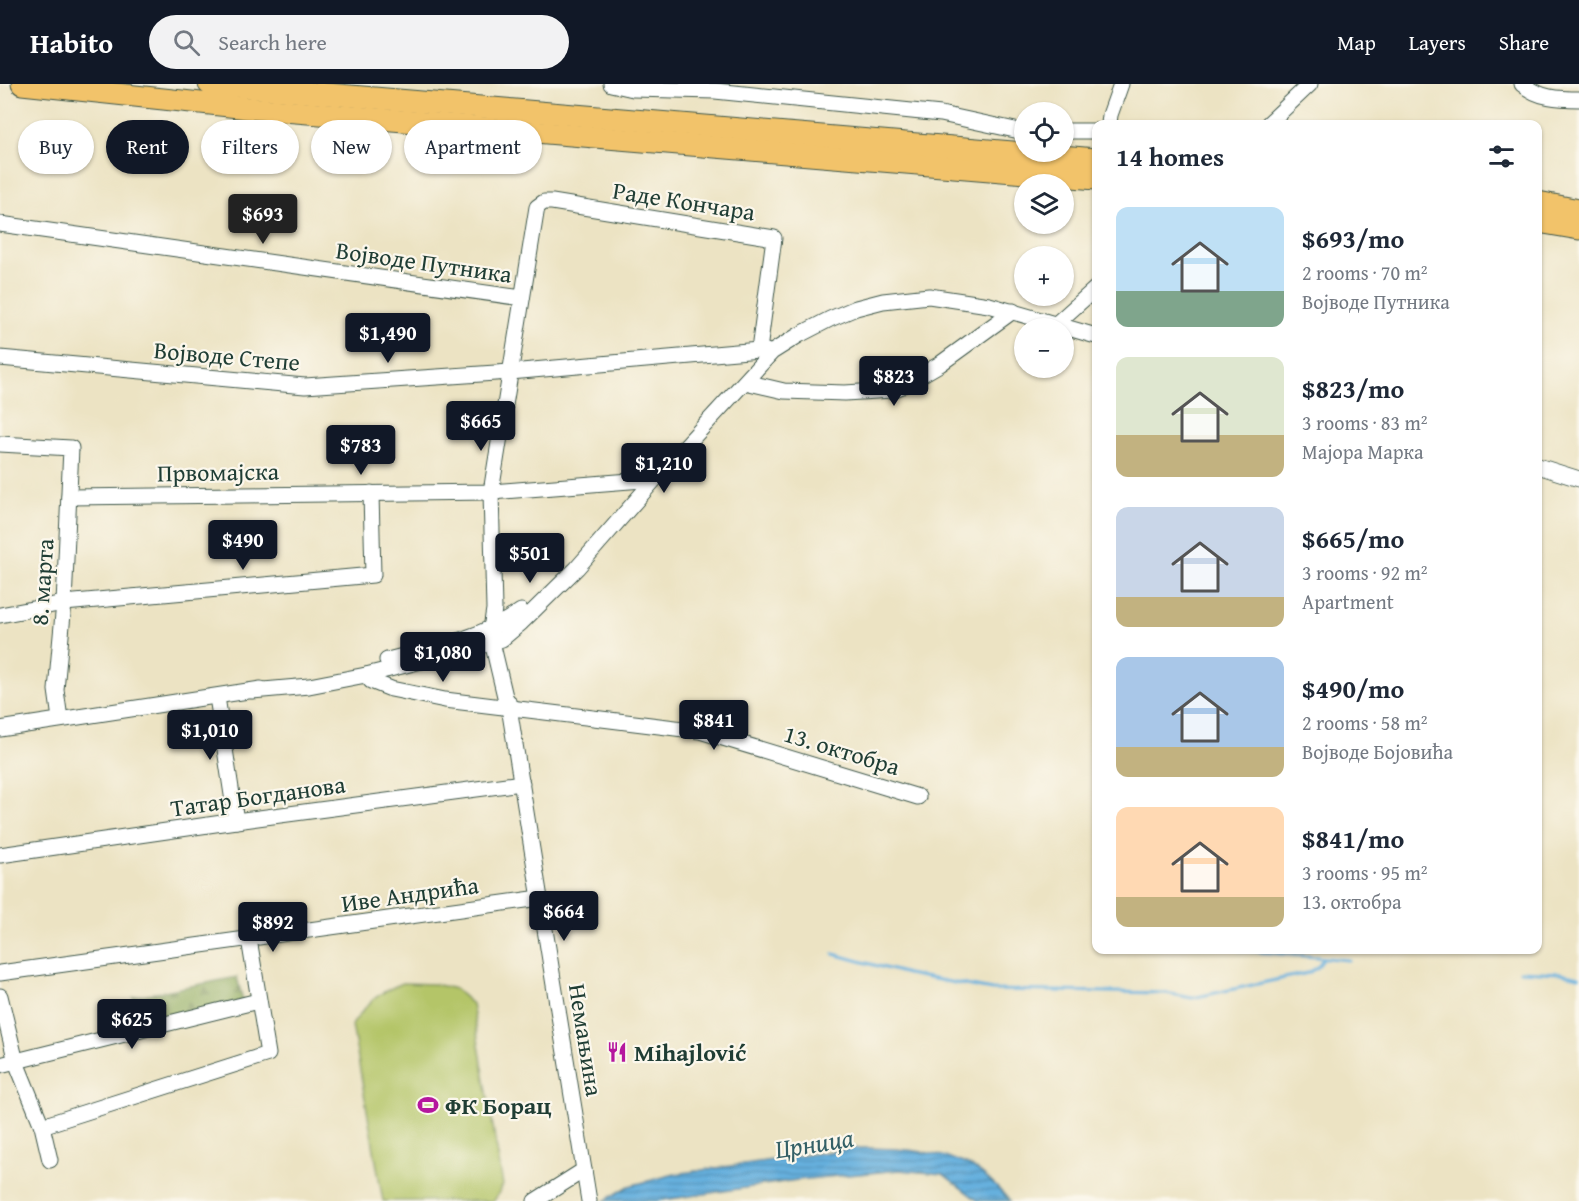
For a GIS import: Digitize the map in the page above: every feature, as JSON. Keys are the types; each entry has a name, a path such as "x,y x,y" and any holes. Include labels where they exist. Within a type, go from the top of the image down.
{"highway":[{"path":"22,84 248,108 1092,179"},
{"path":"209,84 1092,159"},
{"path":"1542,203 1579,210"},
{"path":"1542,223 1579,229"}],"street":[{"path":"611,84 633,89 715,91 941,114 1014,130"},
{"path":"715,91 739,84"},
{"path":"1109,120 1120,84"},
{"path":"1272,120 1310,84"},
{"path":"1522,84 1532,93 1563,99 1579,99"},
{"path":"1074,131 1092,131"},
{"name":"Раде Кончара","path":"491,492 537,207 544,202 774,238 765,351"},
{"name":"Војводе Путника","path":"0,224 522,298"},
{"path":"1063,318 1092,292"},
{"path":"252,691 299,688 366,675 496,634 577,568 655,478 745,382 765,351 830,319 856,308 883,301 929,296 989,305 1036,318"},
{"path":"745,382 784,391 845,393 892,390 940,364 1013,311"},
{"path":"1074,329 1092,335"},
{"name":"Војводе Степе","path":"0,358 305,386 765,351"},
{"name":"8. марта","path":"0,444 71,448 64,603 56,690 60,719"},
{"path":"1542,467 1579,479"},
{"name":"Првомајска","path":"69,497 491,492 655,478"},
{"name":"Немањина","path":"491,492 496,634 589,1201"},
{"path":"0,615 64,603 373,575 371,493"},
{"path":"0,729 252,691 496,634"},
{"name":"13. октобра","path":"366,675 371,681 391,689 445,700 700,731 918,797"},
{"path":"217,697 236,821"},
{"name":"Татар Богданова","path":"0,855 522,783"},
{"name":"Иве Андрића","path":"0,973 540,898"},
{"path":"42,1126 265,1056 268,1049 249,939"},
{"path":"0,996 16,1062 42,1126 50,1160"},
{"path":"0,1065 258,1001"},
{"path":"535,1201 585,1175"}],"green space":[{"path":"237,977 243,1001 138,1026 133,997"},
{"name":"ФК Борац","path":"403,983 434,984 455,989 472,1004 503,1185 494,1201 383,1201 352,1025 374,999"}],"water":[{"path":"855,1148 913,1151 955,1160 980,1172 1010,1201 978,1201 943,1174 899,1170 797,1180 657,1201 604,1201 629,1186 675,1174"}],"waterway":[{"path":"834,954 907,974 992,990 1166,993 1192,998 1308,973 1318,967 1323,958"},
{"path":"1283,954 1349,960"},
{"path":"1520,971 1561,973 1579,977"}],"place":[{"name":"Mihajlović","path":"617,1052"},
{"name":"ФК Борац","path":"428,1105"}],"water label":[{"name":"Црница","path":"814,1143"}]}
